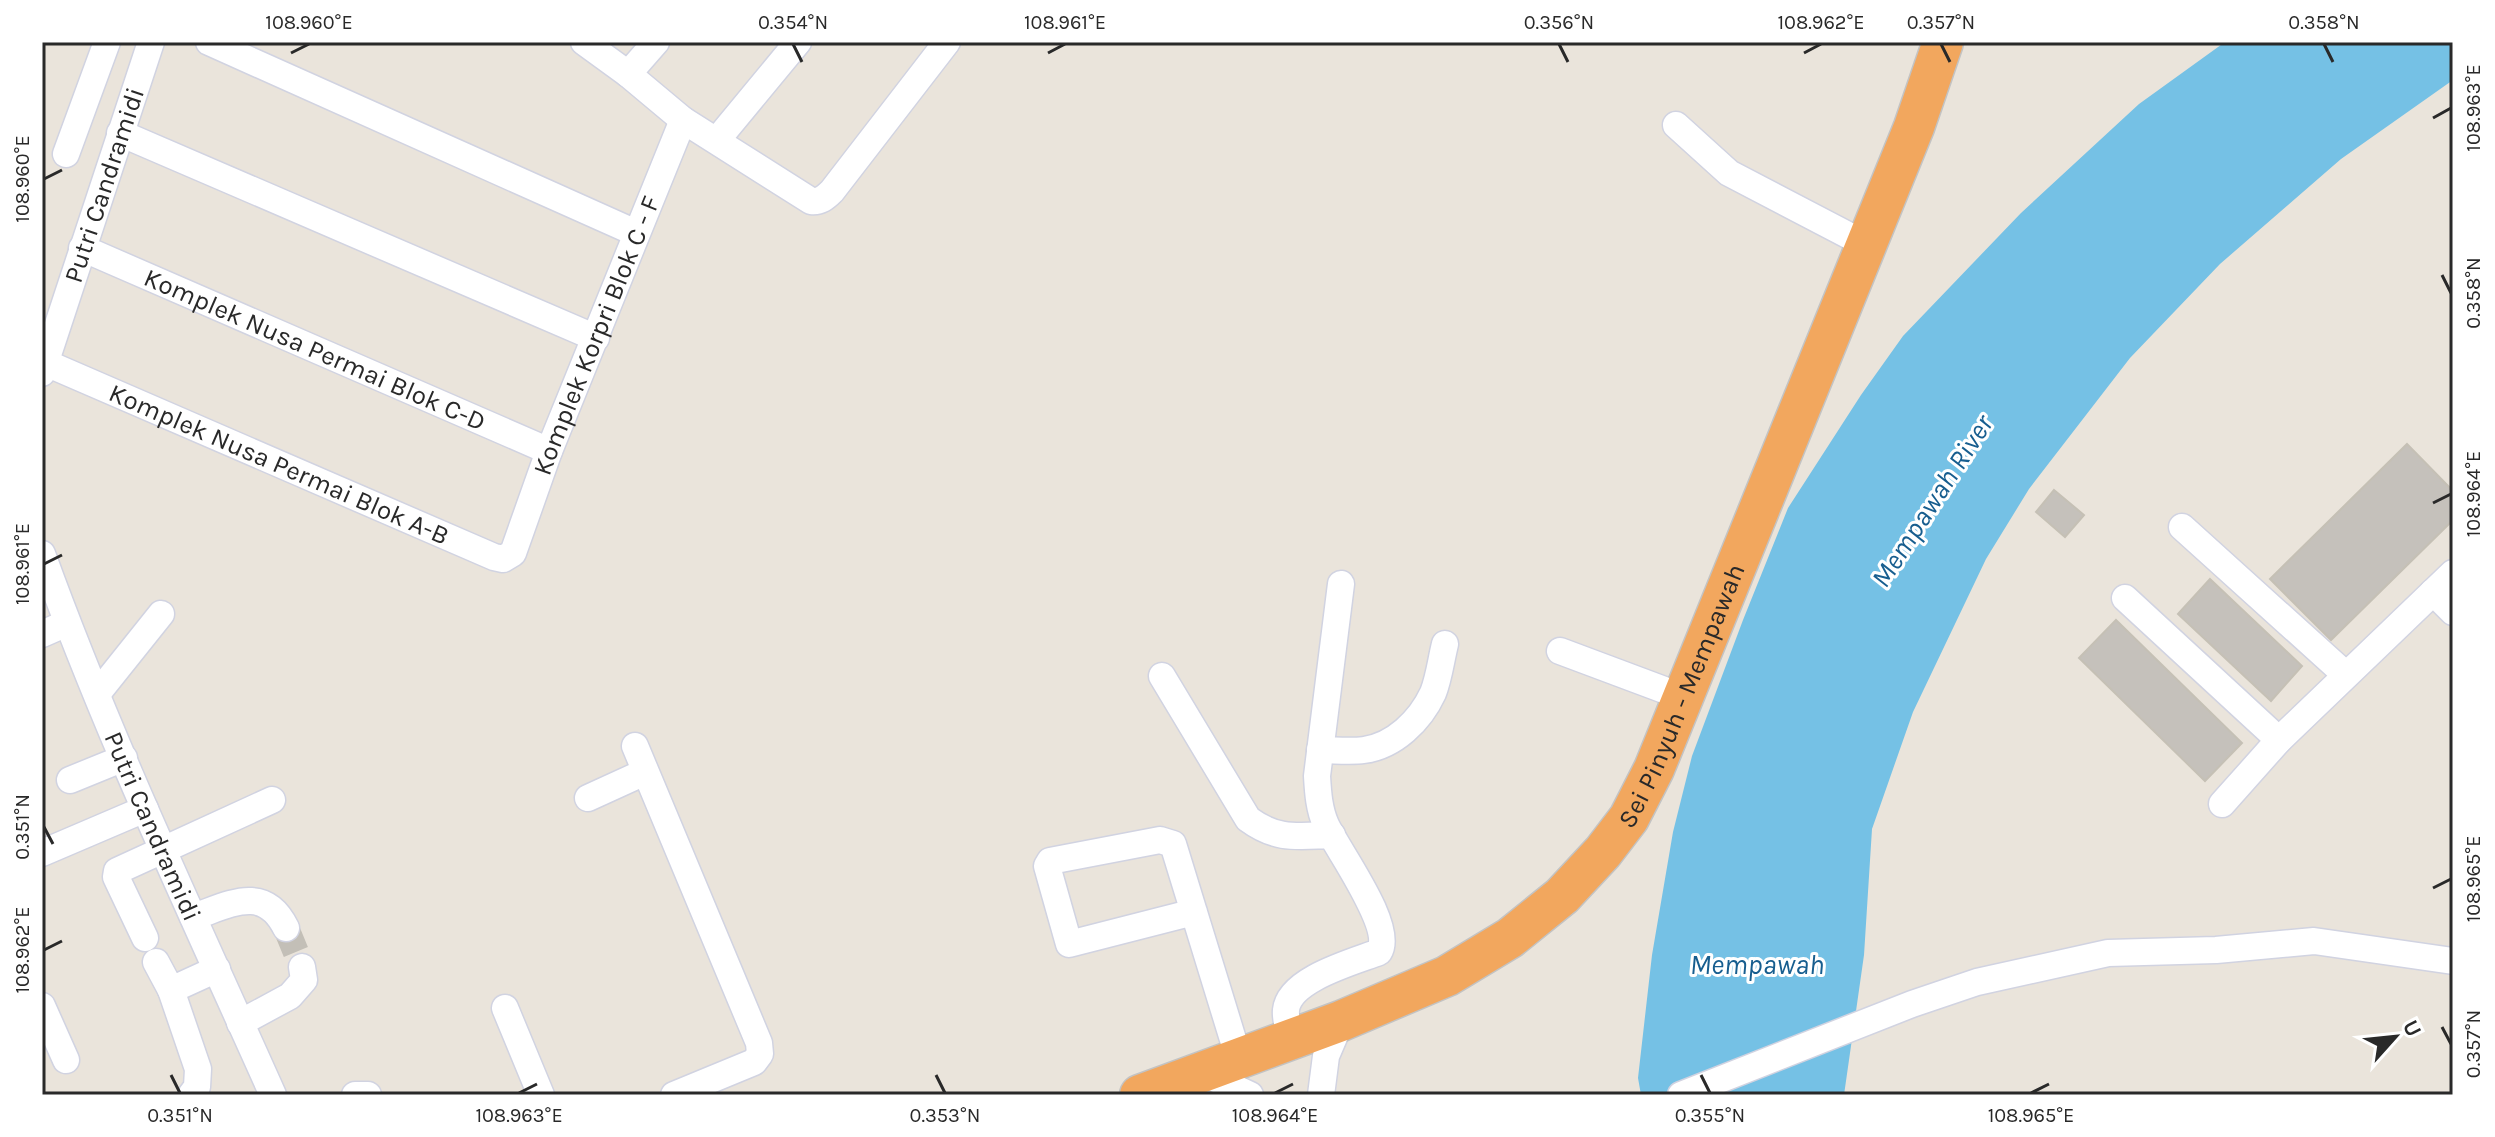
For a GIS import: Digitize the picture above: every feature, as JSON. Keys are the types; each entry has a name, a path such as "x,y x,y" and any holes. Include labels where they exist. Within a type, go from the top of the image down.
{"highway":[{"name":"Sei Pinyuh - Mempawah","path":"1144,1094 1201,1072 1243,1085 1293,1040 1447,976 1510,938 1562,896 1603,852 1629,818 1654,769 1914,127 1943,42"}],"street":[{"path":"66,154 107,42"},
{"name":"Putri Candramidi","path":"44,368 151,42"},
{"path":"209,42 636,233"},
{"path":"584,42 683,120 811,201 822,200 857,160 947,42"},
{"path":"628,74 656,42"},
{"path":"717,140 798,42"},
{"name":"Komplek Korpri Blok C - F","path":"513,553 549,451 683,120"},
{"path":"1676,125 1729,173 1865,244"},
{"path":"120,133 596,338"},
{"name":"Komplek Nusa Permai Blok C-D","path":"82,248 549,451"},
{"name":"Komplek Nusa Permai Blok A-B","path":"44,368 494,557 503,559 513,553"},
{"path":"2182,527 2346,675"},
{"name":"Putri Candramidi","path":"42,554 67,623 145,809 273,1095"},
{"path":"2222,804 2279,740 2453,573"},
{"path":"1293,1040 1286,1009 1299,988 1311,979 1379,952 1382,946 1382,933 1375,915 1332,835 1319,801 1317,776 1341,584"},
{"path":"2433,592 2453,612"},
{"path":"2125,598 2279,740"},
{"path":"97,694 161,614"},
{"path":"42,634 67,623"},
{"path":"1320,750 1361,751 1378,747 1401,733 1420,713 1433,692 1445,644"},
{"path":"1560,651 1683,697"},
{"path":"1162,676 1248,819 1264,831 1283,836 1332,835"},
{"path":"635,746 759,1043 760,1054 754,1062 674,1095"},
{"path":"70,780 124,758"},
{"path":"588,798 645,772"},
{"path":"191,1095 197,1087 198,1069 171,990 116,877 117,871 272,800"},
{"path":"42,853 145,809"},
{"path":"1194,912 1069,944 1047,866 1050,861 1160,840 1173,844 1194,912 1243,1085"},
{"path":"193,917 244,899 271,906 286,928"},
{"path":"1681,1095 1912,1004 1977,982 2108,953 2216,950 2314,941 2453,961"},
{"path":"240,1023 290,996 304,980 302,967"},
{"path":"171,990 217,969"},
{"path":"42,1006 66,1060"},
{"path":"505,1008 541,1095"},
{"path":"1321,1095 1326,1056 1341,1021"},
{"path":"355,1095 368,1095"}],"water":[{"name":"Mempawah","path":"2225,42 2453,42 2453,80 2341,159 2220,264 2130,358 2029,489 1986,559 1913,712 1872,829 1864,955 1844,1095 1641,1095 1638,1078 1652,955 1673,832 1692,756 1788,508 1903,336 2021,213 2139,104"}],"building":[{"path":"2407,444 2453,491 2453,520 2331,640 2270,579"},
{"path":"2054,490 2084,515 2065,537 2036,512"},
{"path":"2210,579 2302,666 2271,701 2178,614"},
{"path":"2116,620 2242,743 2205,781 2079,658"}],"tunnel":[{"path":"286,928 302,967"}],"water label":[{"name":"Mempawah River","path":"1932,501"}]}
